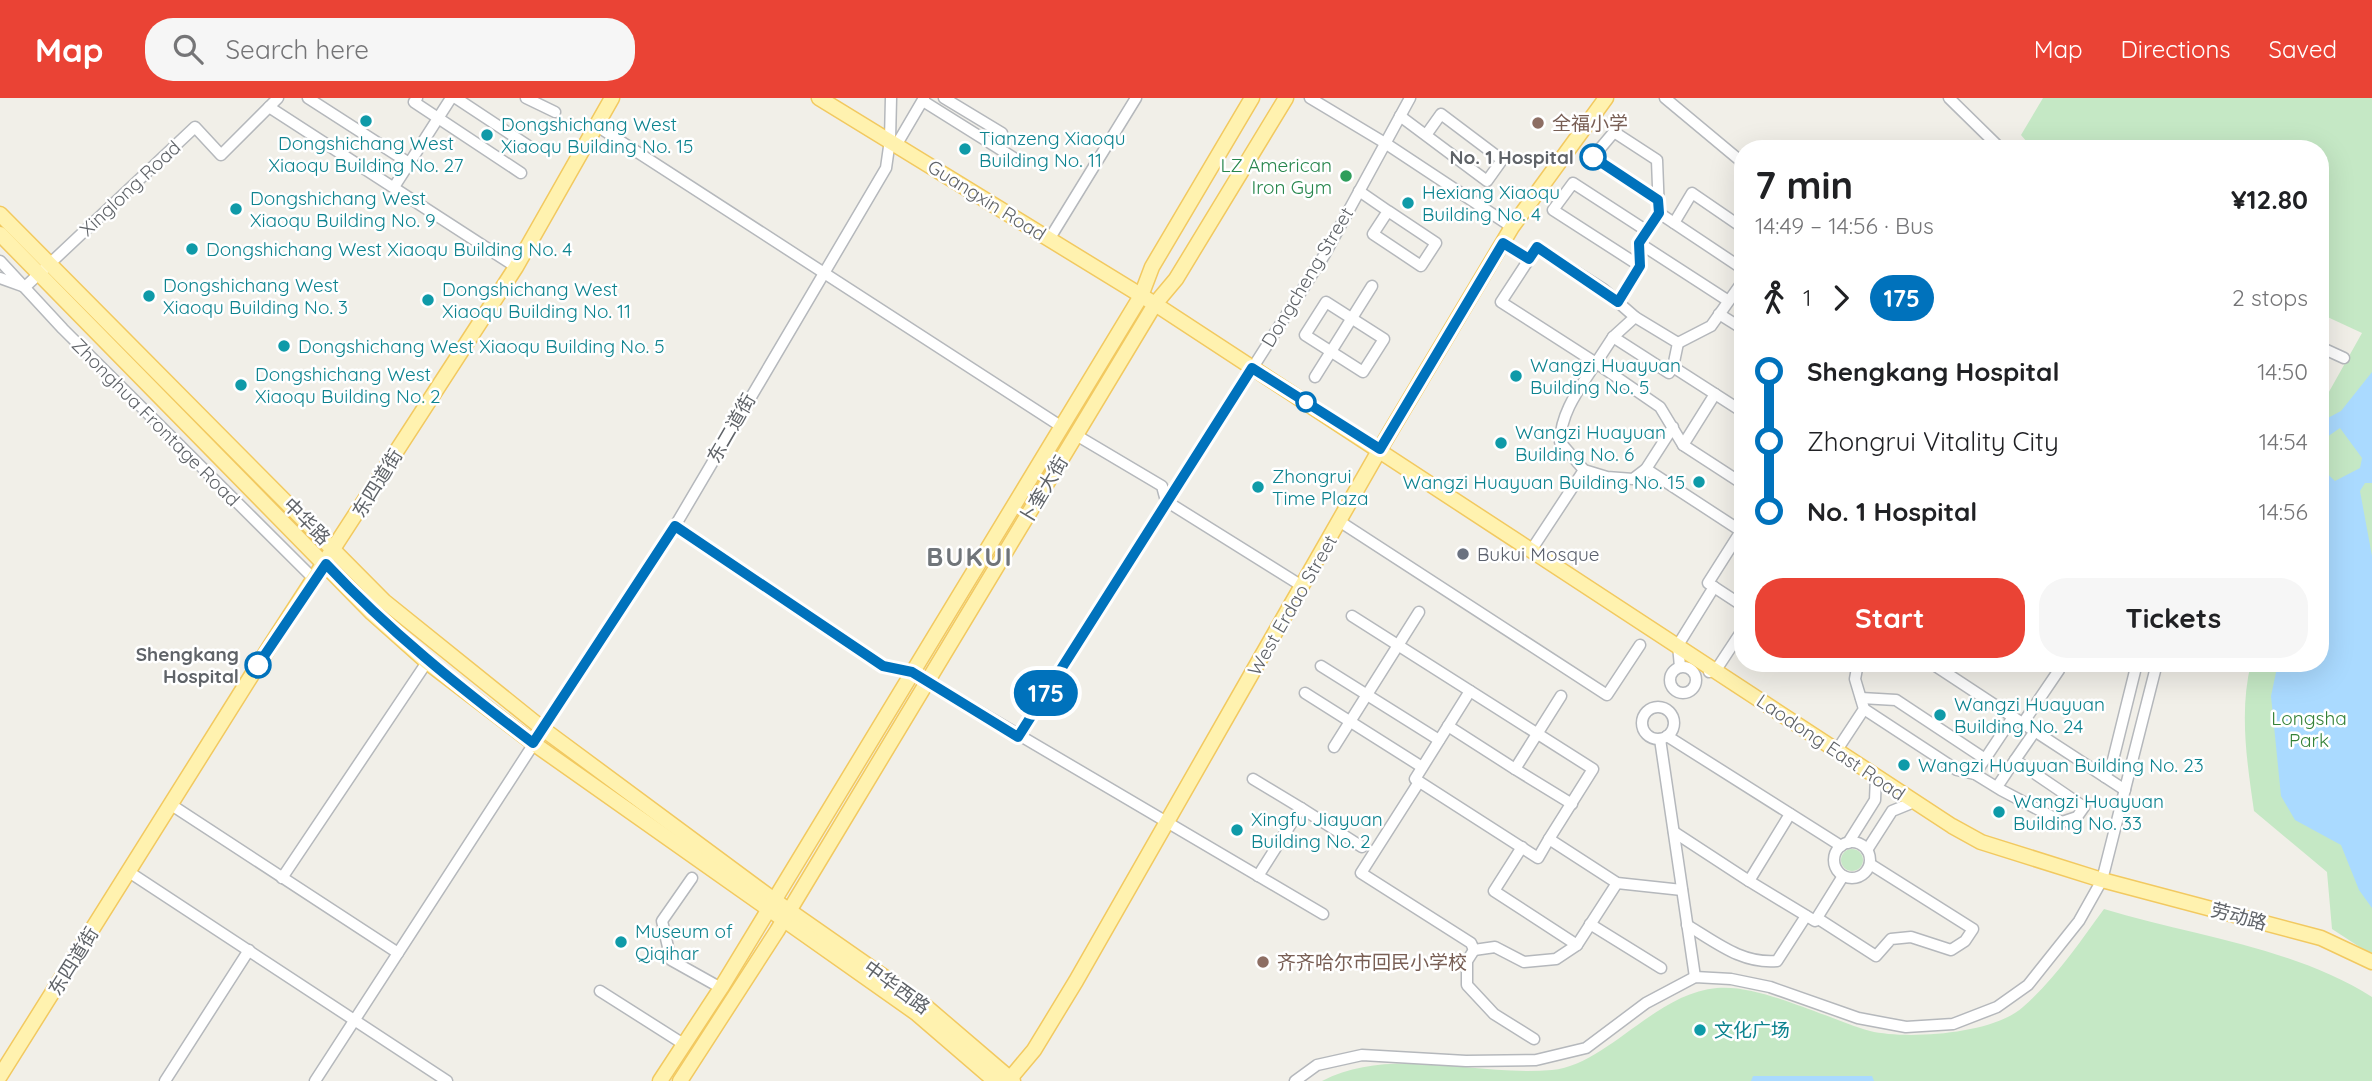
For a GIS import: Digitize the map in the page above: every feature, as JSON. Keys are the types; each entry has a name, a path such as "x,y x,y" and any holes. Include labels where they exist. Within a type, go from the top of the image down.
{"main road":[{"name":"东四道街","path":"0,1076 170,804 516,267 612,98"},
{"name":"Guangxin Road","path":"818,98 1155,304"},
{"name":"卜奎大街","path":"660,1081 721,988 1142,296 1152,267 1252,98"},
{"name":"卜奎大街","path":"680,1081 786,915 1155,304 1175,279 1286,98"},
{"name":"West Erdao Street","path":"1011,1080 1034,1050 1380,449 1512,227 1606,98"},
{"name":"中华路","path":"0,214 44,269 372,613 428,662 533,743 771,905"},
{"name":"中华路","path":"0,234 44,269 335,549 384,601 543,729 771,905"},
{"name":"Laodong East Road","path":"1155,304 1380,449 1914,802 1981,842 2102,880"},
{"name":"劳动路","path":"2102,880 2321,938 2372,962"},
{"name":"中华西路","path":"771,905 923,1004 1011,1080"},
{"name":"中华西路","path":"786,915 916,1013 995,1081"}],"street":[{"name":"Xinglong Road","path":"44,269 195,127 221,155 278,98"},
{"path":"308,98 409,163"},
{"path":"394,187 454,98 530,147"},
{"path":"526,98 555,112"},
{"name":"东二道街","path":"314,1081 675,526 886,168 894,142 891,98"},
{"path":"944,98 1002,133"},
{"path":"1050,238 1136,98"},
{"path":"1310,98 1385,143 1512,227"},
{"name":"Dongcheng Street","path":"1018,737 1325,254 1410,98"},
{"path":"1665,98 1734,156"},
{"path":"1949,98 1992,140"},
{"path":"413,99 521,173"},
{"path":"894,142 923,100 1014,158"},
{"path":"270,107 516,267"},
{"path":"1400,116 1487,181 1502,160 1441,114 1426,135"},
{"path":"597,126 1062,427"},
{"path":"1618,302 1640,266 1639,243 1659,213 1657,160 1614,132 1593,157 1658,200"},
{"path":"1640,266 1553,210 1573,183 1647,231"},
{"path":"1359,191 1436,243 1421,266 1373,234 1388,211"},
{"path":"1674,223 1692,193 1734,223"},
{"path":"1659,213 1734,263"},
{"path":"1503,243 1529,259"},
{"path":"1639,243 1727,300"},
{"path":"1678,343 1635,317 1618,302 1537,247 1502,302 1660,407 1683,445 1734,478"},
{"name":"Zhonghua Frontage Road","path":"0,261 63,329 315,580"},
{"path":"0,278 25,287 44,269"},
{"path":"1315,377 1372,286"},
{"path":"1613,337 1669,373 1678,343 1711,326 1734,292"},
{"path":"1326,302 1352,319 1384,339 1363,372 1305,335 1326,302"},
{"path":"1719,314 1734,323"},
{"path":"1635,317 1613,337 1569,406 1560,428 1560,442 1584,470 1607,477 1633,479 1646,469 1673,427"},
{"path":"2329,351 2344,358"},
{"path":"1672,367 1734,406"},
{"path":"1683,445 1715,394"},
{"path":"1076,435 1162,486 1166,502 1302,586"},
{"path":"1646,469 1734,525"},
{"path":"1532,549 1584,470"},
{"path":"1339,521 1607,695 1640,645"},
{"path":"675,526 883,666 912,672 1018,737 1167,821 1323,914"},
{"path":"1734,542 1708,583 1734,600"},
{"path":"1680,667 1678,645 1714,587"},
{"path":"1334,747 1419,612"},
{"path":"1352,616 1593,769 1538,858 1415,779 1470,691"},
{"path":"1696,676 1716,670 1734,643"},
{"path":"282,878 428,662"},
{"path":"1321,666 1439,740"},
{"path":"1680,667 1690,669 1696,676 1696,685 1690,692 1677,692 1671,686 1670,677 1680,667"},
{"path":"1856,672 1855,679 1862,704 1957,770 1975,774 2062,822 2077,817 2084,807 2015,760"},
{"path":"1953,672 2018,720 2125,790"},
{"path":"1975,774 2057,672"},
{"path":"2105,777 2113,760 2135,672"},
{"path":"1295,1081 1317,1065 1362,1055 1465,1061 1535,1060 1587,1048 1646,1003 1695,977 1731,979 1770,987 1858,1018 1906,1027 1953,1024 1997,1007 2028,985 2079,921 2102,880 2155,672"},
{"path":"1305,692 1422,767"},
{"path":"1666,709 1677,692"},
{"path":"1515,769 1561,696"},
{"path":"1862,704 1896,700 1985,759"},
{"path":"1837,751 1862,704"},
{"path":"1674,832 1749,881 1876,956 1891,939 1911,937 1951,950 1973,929 1870,864 1867,850 1856,842 1844,844 1664,738 1645,734 1642,719 1652,707 1666,709 1671,714 1674,725 1664,738 1674,832 1695,977"},
{"path":"1448,726 1572,804"},
{"path":"1997,788 2035,731"},
{"path":"1870,864 1858,878 1843,876 1837,871 1833,859 1875,800 1876,776"},
{"path":"1253,779 1362,847"},
{"path":"1419,782 1361,873 1471,943 1474,950"},
{"path":"1867,850 1892,811 1914,802"},
{"path":"170,804 398,953"},
{"path":"1258,876 1301,808"},
{"path":"1749,881 1790,814"},
{"path":"1549,839 1617,883 1682,890"},
{"path":"1522,847 1494,891 1577,945"},
{"path":"129,872 447,1081"},
{"path":"1687,925 1742,958 1759,962 1777,961 1843,876"},
{"path":"692,878 662,921 671,960 721,988"},
{"path":"1534,1039 1493,1014 1467,985 1467,961 1474,950 1495,947 1524,961 1556,959 1577,945 1617,883"},
{"path":"1590,924 1661,968"},
{"path":"164,1081 249,950"},
{"path":"600,991 685,1045"}],"green space":[{"name":"Longsha Park","path":"2043,98 2372,98 2372,955 2332,929 2327,872 2254,811 2245,737 2245,700 2249,672 2329,672 2329,392 2362,333 2329,318 2329,140 2025,140 2021,135"},
{"path":"1852,849 1860,852 1863,860 1860,868 1852,871 1844,868 1841,860 1844,852"},
{"path":"2104,909 2276,954 2341,980 2372,997 2372,1081 1322,1081 1349,1070 1377,1065 1552,1070 1592,1056 1673,1002 1694,993 1717,988 1758,992 1864,1029 1886,1034 1927,1034 1972,1029 2010,1016 2023,1007 2056,973"}],"water":[{"path":"2372,372 2372,483 2365,483 2360,491 2372,556 2372,908 2359,890 2341,845 2295,820 2281,796 2271,696 2276,672 2329,672 2329,475 2335,481 2360,468 2362,458 2340,428 2329,436 2329,417 2341,411"},
{"path":"1753,1076 1872,1076 1874,1081 1751,1081"}],"bus line":[{"name":"175","path":"258,665 326,564 372,613 428,662 533,743 675,526 883,666 912,672 1018,737 1252,368 1380,449 1503,243 1529,259 1537,247 1603,289 1618,302 1640,266 1639,243 1659,213 1658,200 1593,157"}],"place":[{"name":"Dongshichang West Xiaoqu Building No. 27","path":"366,121"},
{"name":"全福小学","path":"1538,123"},
{"name":"Dongshichang West Xiaoqu Building No. 15","path":"487,135"},
{"name":"Tianzeng Xiaoqu Building No. 11","path":"965,149"},
{"name":"No. 1 Hospital","path":"1593,157"},
{"name":"LZ American Iron Gym","path":"1346,176"},
{"name":"Hexiang Xiaoqu Building No. 4","path":"1408,203"},
{"name":"Dongshichang West Xiaoqu Building No. 9","path":"236,209"},
{"name":"Dongshichang West Xiaoqu Building No. 4","path":"192,249"},
{"name":"Dongshichang West Xiaoqu Building No. 3","path":"149,296"},
{"name":"Dongshichang West Xiaoqu Building No. 11","path":"428,300"},
{"name":"Dongshichang West Xiaoqu Building No. 5","path":"284,346"},
{"name":"Wangzi Huayuan Building No. 5","path":"1516,376"},
{"name":"Dongshichang West Xiaoqu Building No. 2","path":"241,385"},
{"name":"Wangzi Huayuan Building No. 6","path":"1501,443"},
{"name":"Wangzi Huayuan Building No. 15","path":"1699,482"},
{"name":"Zhongrui Time Plaza","path":"1258,487"},
{"name":"Bukui Mosque","path":"1463,554"},
{"name":"Shengkang Hospital","path":"258,665"},
{"name":"Wangzi Huayuan Building No. 24","path":"1940,715"},
{"name":"Wangzi Huayuan Building No. 23","path":"1904,765"},
{"name":"Wangzi Huayuan Building No. 33","path":"1999,812"},
{"name":"Xingfu Jiayuan Building No. 2","path":"1237,830"},
{"name":"Museum of Qiqihar","path":"621,942"},
{"name":"齐齐哈尔市回民小学校","path":"1263,962"},
{"name":"文化广场","path":"1700,1030"}],"district":[{"name":"BUKUI","path":"970,556"}]}
